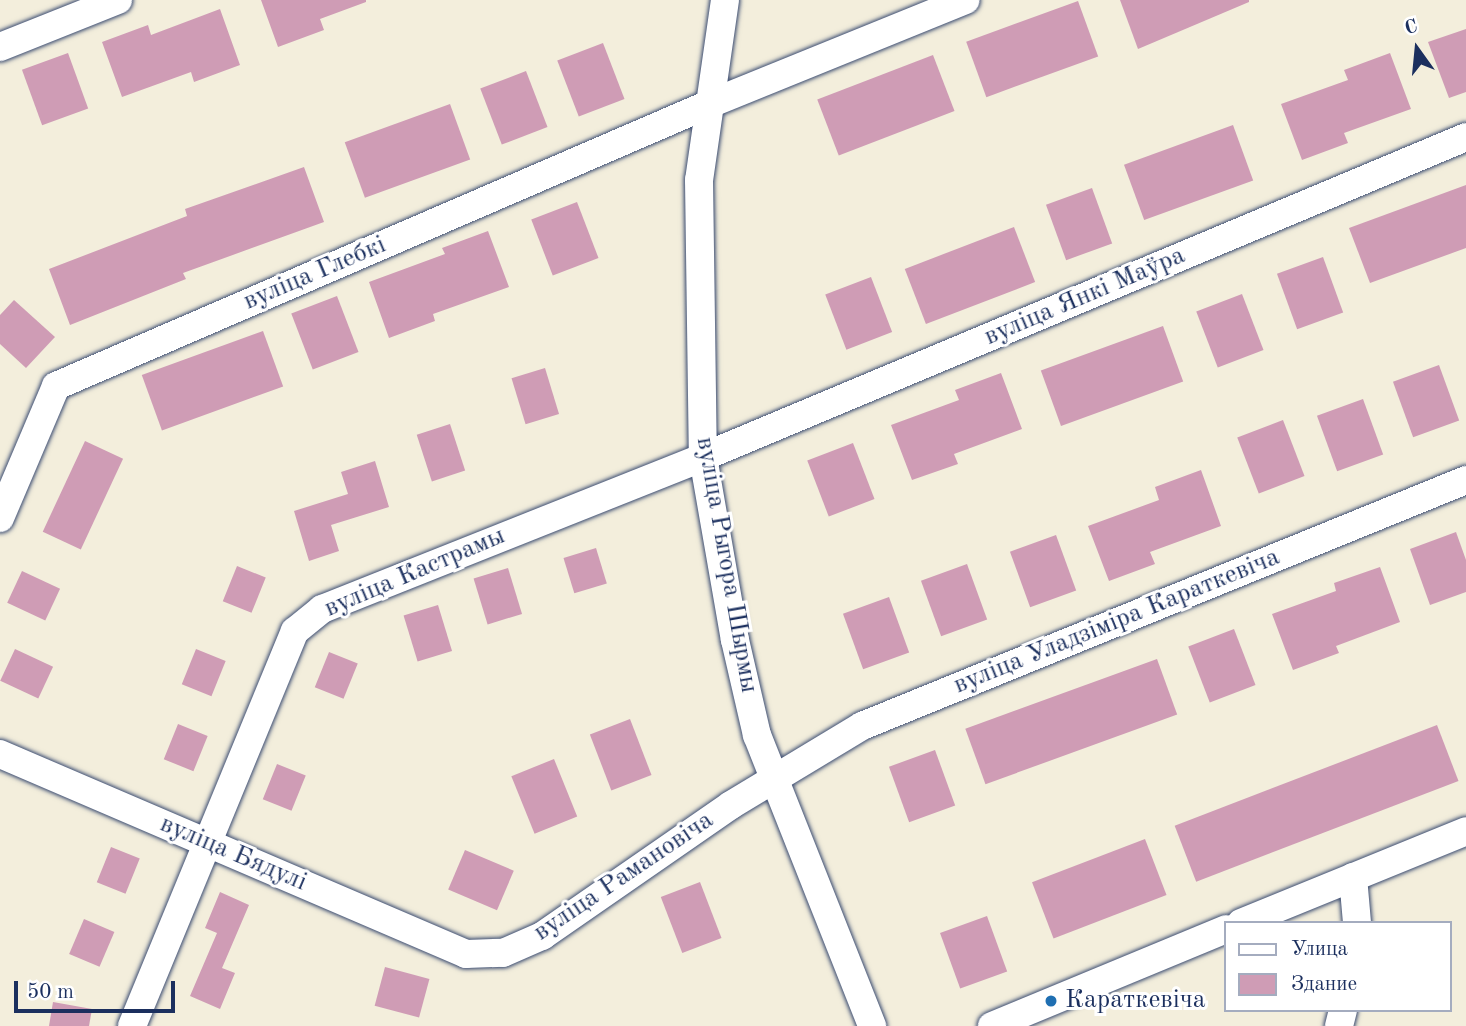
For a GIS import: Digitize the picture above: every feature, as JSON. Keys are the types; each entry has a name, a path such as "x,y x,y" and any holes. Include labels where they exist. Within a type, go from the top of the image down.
{"street":[{"path":"0,47 118,0"},
{"name":"вуліца Рыгора Шырмы","path":"725,0 707,105 699,180 703,457 735,640 757,735 872,1026"},
{"name":"вуліца Глебкі","path":"0,518 55,386 707,105 965,0"},
{"name":"вуліца Янкі Маўра","path":"703,457 1466,138"},
{"name":"вуліца Кастрамы","path":"132,1026 210,844 295,631 322,609 703,457"},
{"name":"вуліца Уладзіміра Караткевіча","path":"774,778 862,726 1466,480"},
{"name":"вуліца Бядулі","path":"0,754 466,954"},
{"name":"вуліца Рамановіча","path":"466,954 503,953 542,936 774,778"},
{"path":"1246,921 1466,831"},
{"path":"1353,877 1357,921"},
{"path":"992,1026 1224,930"}],"building":[{"path":"261,0 366,2 320,19 324,30 278,47"},
{"path":"1120,0 1249,0 1249,2 1138,49"},
{"path":"1078,1 1098,56 986,97 966,42"},
{"path":"220,9 240,65 194,82 191,72 122,97 102,42 148,25 151,35"},
{"path":"1466,29 1466,92 1449,98 1428,42"},
{"path":"603,43 625,99 579,117 557,61"},
{"path":"68,53 88,108 42,125 22,70"},
{"path":"1390,53 1411,109 1344,133 1348,143 1302,160 1281,104 1348,80 1344,70"},
{"path":"933,55 955,111 839,155 817,99"},
{"path":"526,71 548,127 502,145 480,89"},
{"path":"450,104 470,159 365,198 345,142"},
{"path":"1233,125 1253,180 1144,220 1124,165"},
{"path":"304,167 324,222 183,273 186,279 70,325 49,269 187,216 185,209"},
{"path":"1466,185 1466,248 1370,283 1349,228"},
{"path":"1092,188 1112,243 1066,260 1046,205"},
{"path":"577,202 599,258 553,276 531,220"},
{"path":"1014,227 1035,282 926,324 905,269"},
{"path":"488,231 509,287 433,314 435,321 389,338 369,282 445,254 442,248"},
{"path":"1323,257 1343,312 1297,329 1277,274"},
{"path":"871,277 892,332 846,350 825,295"},
{"path":"1242,294 1264,350 1218,368 1196,312"},
{"path":"337,296 359,352 313,370 291,314"},
{"path":"14,300 55,337 26,368 0,344 0,315"},
{"path":"1163,326 1183,381 1061,426 1041,370"},
{"path":"263,331 283,386 162,431 142,375"},
{"path":"1439,365 1459,420 1413,437 1393,382"},
{"path":"545,368 559,414 526,424 512,378"},
{"path":"1001,373 1022,429 954,454 958,464 912,480 891,425 959,400 955,390"},
{"path":"1363,399 1383,454 1337,471 1317,416"},
{"path":"1283,420 1305,476 1259,494 1237,438"},
{"path":"450,424 465,471 432,481 417,435"},
{"path":"85,441 123,459 81,549 43,532"},
{"path":"853,443 875,499 829,517 807,461"},
{"path":"375,461 389,507 331,525 339,551 309,561 294,511 348,494 341,472"},
{"path":"1201,470 1221,526 1150,552 1155,564 1109,581 1088,526 1159,500 1155,487"},
{"path":"1456,532 1466,560 1466,592 1430,605 1410,549"},
{"path":"1056,535 1076,590 1030,607 1010,552"},
{"path":"596,548 607,583 574,593 563,558"},
{"path":"967,564 987,619 941,636 921,581"},
{"path":"237,566 266,578 252,613 223,601"},
{"path":"1380,567 1400,622 1336,646 1339,653 1293,670 1272,614 1336,591 1334,583"},
{"path":"508,568 522,614 488,624 474,579"},
{"path":"22,571 60,589 45,620 7,603"},
{"path":"889,597 909,652 863,669 843,614"},
{"path":"438,605 452,651 418,661 404,616"},
{"path":"1234,629 1256,685 1210,703 1188,647"},
{"path":"15,649 53,667 38,698 0,681"},
{"path":"196,649 226,661 211,696 182,684"},
{"path":"329,652 358,664 344,699 315,687"},
{"path":"1157,659 1177,714 985,784 965,729"},
{"path":"630,719 652,775 611,790 590,734"},
{"path":"178,724 208,736 193,771 164,759"},
{"path":"1437,725 1459,781 1196,882 1175,826"},
{"path":"935,750 955,805 909,822 889,767"},
{"path":"554,759 577,816 535,834 511,776"},
{"path":"277,764 306,776 292,811 263,799"},
{"path":"1145,839 1167,895 1054,938 1032,882"},
{"path":"111,847 140,859 126,894 97,882"},
{"path":"465,850 514,871 497,910 448,890"},
{"path":"700,882 722,938 682,953 661,897"},
{"path":"220,892 249,905 222,968 235,973 220,1009 190,996 217,933 205,928"},
{"path":"987,916 1007,971 960,989 940,933"},
{"path":"84,919 114,932 100,967 69,954"},
{"path":"385,967 429,979 419,1018 375,1006"},
{"path":"53,1002 92,1009 89,1026 49,1026"}],"place":[{"name":"Караткевіча","path":"1051,1001"}]}
